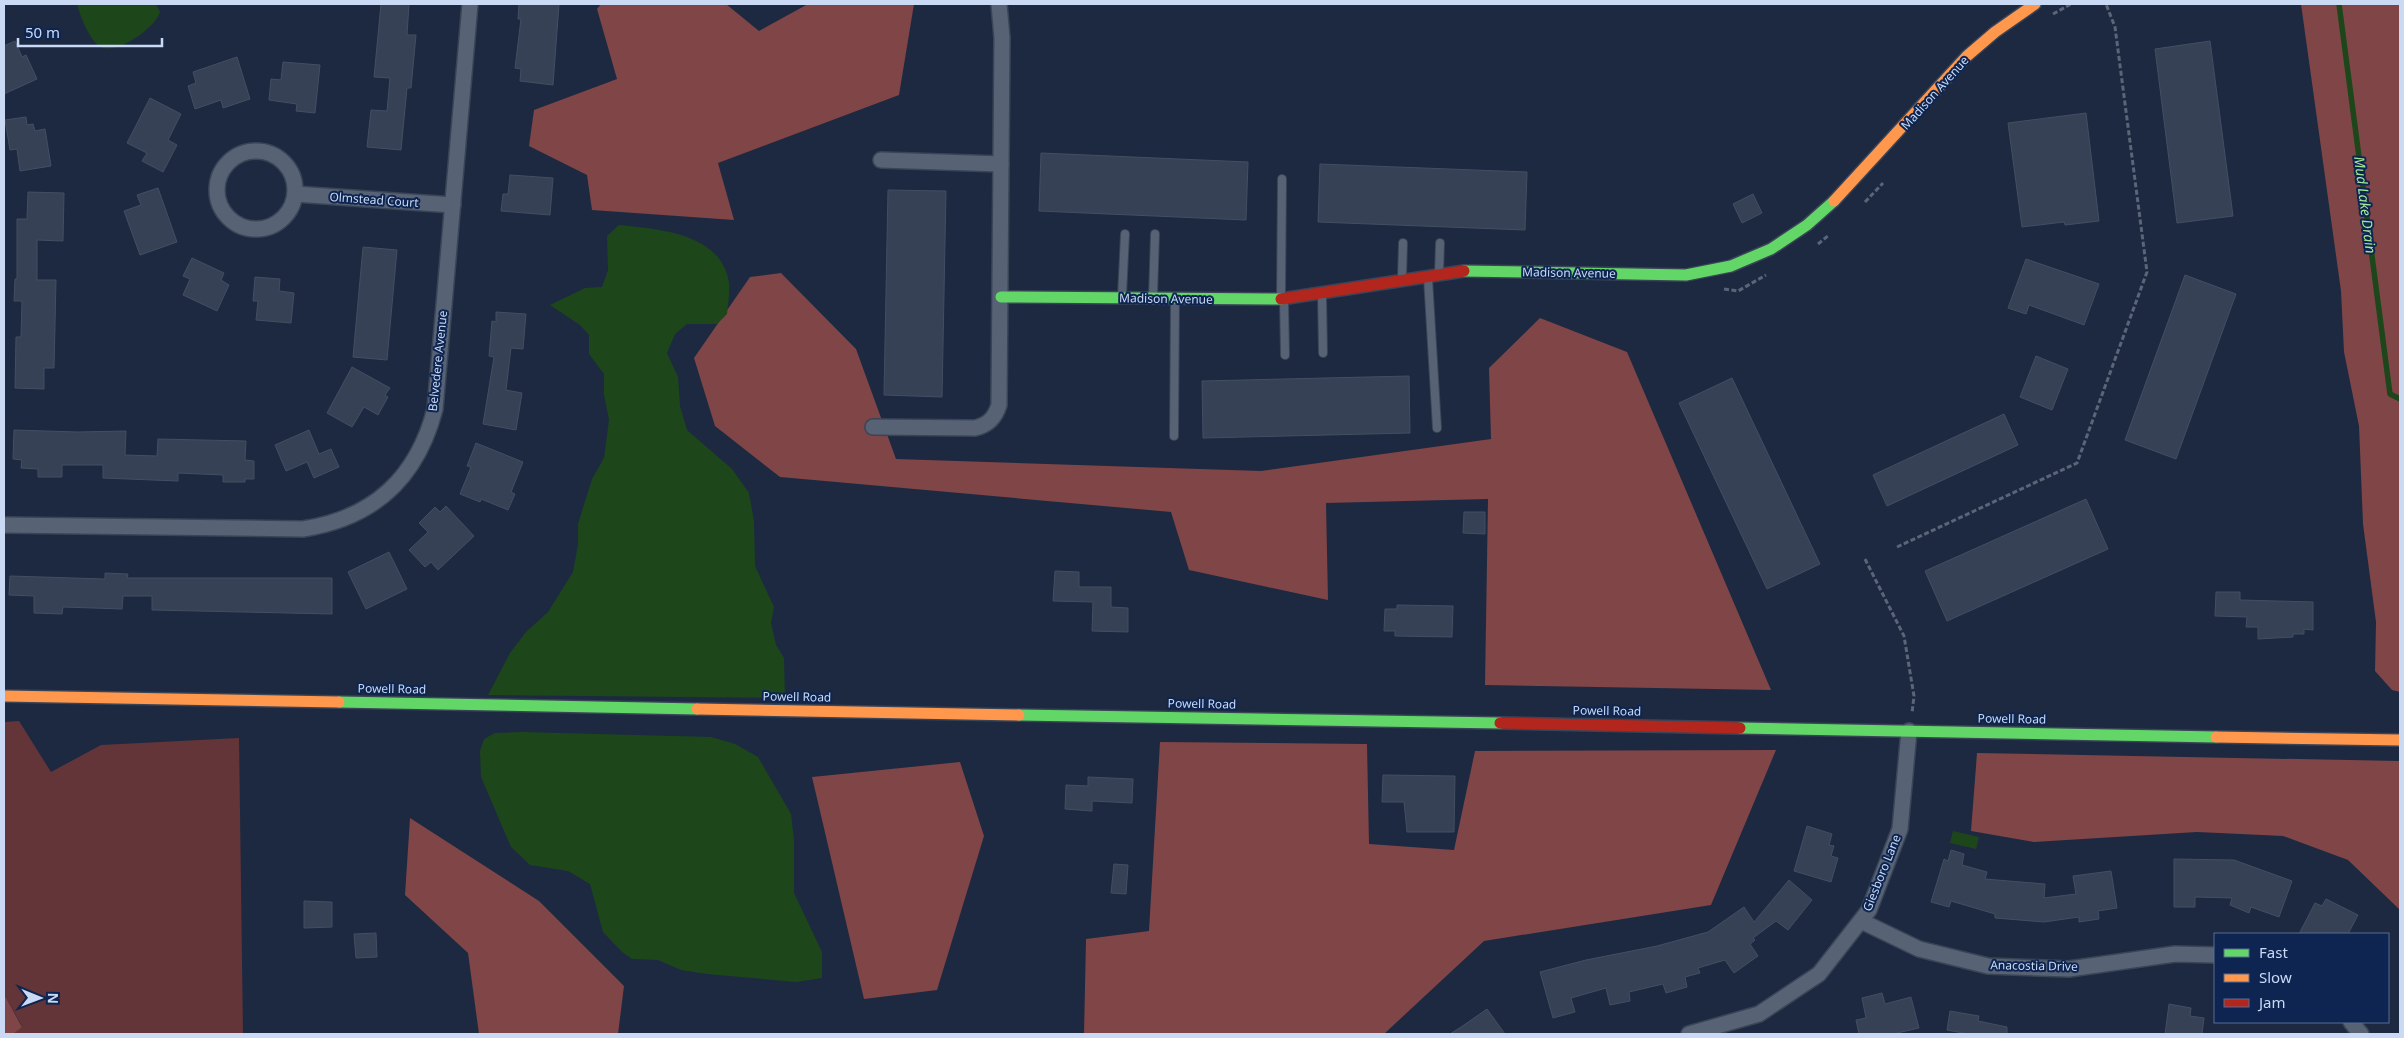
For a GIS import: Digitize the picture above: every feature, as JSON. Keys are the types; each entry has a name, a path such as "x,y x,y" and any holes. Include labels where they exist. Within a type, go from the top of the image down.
{"street":[{"name":"Belvedere Avenue","path":"4,525 303,529 339,521 373,504 388,492 414,463 430,427 435,408 470,4"},
{"path":"873,427 975,428 987,424 993,418 999,405 1002,38 999,4"},
{"name":"Madison Avenue","path":"1001,297 1283,298 1322,294 1434,275 1492,271 1686,275 1722,270 1774,250 1804,228 1874,162 1956,66 1988,36 2035,4"},
{"path":"260,151 274,156 286,165 292,174 295,194 293,204 281,220 263,229 252,229 242,227 226,215 221,206 217,186 224,167 231,160 240,154 260,151"},
{"path":"881,160 1001,164"},
{"name":"Olmstead Court","path":"295,194 453,205"},
{"name":"Powell Road","path":"4,696 2400,740"},
{"name":"Giesboro Lane","path":"1689,1034 1759,1014 1819,974 1869,910 1900,829 1909,731"},
{"name":"Anacostia Drive","path":"1861,921 1919,949 1988,966 2069,970 2176,954 2214,955"},
{"path":"2352,1023 2361,1034"}],"lane":[{"path":"1282,179 1285,355"},
{"path":"1122,298 1125,234"},
{"path":"1153,299 1155,234"},
{"path":"1402,280 1403,243"},
{"path":"1437,428 1434,275 1440,243"},
{"path":"1322,294 1323,353"},
{"path":"1174,436 1175,299"}],"path":[{"path":"2052,14 2071,4"},
{"path":"1897,547 2077,463 2147,272 2115,27 2106,4"},
{"path":"1858,208 1885,180"},
{"path":"1814,246 1830,234"},
{"path":"1720,289 1738,291 1773,270"},
{"path":"1865,559 1904,636 1914,696 1909,731"}],"shaded area":[{"path":"77,4 156,4 160,12 144,32 117,47 108,48 101,47 93,40 83,22"},
{"path":"601,4 726,4 759,31 808,4 914,4 899,95 718,163 734,220 592,210 587,175 529,146 534,110 617,79 597,9"},
{"path":"2301,4 2400,4 2400,692 2392,690 2375,671 2376,622 2363,524 2359,426 2344,352 2341,291"},
{"path":"619,225 669,232 686,237 714,253 724,266 729,283 727,314 717,324 687,324 675,334 667,353 678,377 680,406 687,430 732,469 749,493 754,521 755,566 774,607 771,623 776,645 784,658 785,698 488,695 510,653 526,632 548,612 573,572 578,544 578,524 592,479 604,458 609,420 604,395 604,374 589,354 589,335 580,325 550,305 585,288 602,287 608,270 607,236"},
{"path":"781,273 856,349 896,459 1261,471 1491,439 1489,368 1540,318 1627,352 1771,690 1485,685 1488,499 1326,503 1328,600 1189,570 1171,512 780,477 715,426 694,358 750,277"},
{"path":"19,721 51,772 101,745 239,738 243,1034 13,1034 22,1026 4,994 4,722"},
{"path":"495,733 711,737 735,744 758,757 791,814 794,840 794,893 822,952 822,978 796,982 707,974 681,970 658,960 632,959 622,952 603,932 590,884 568,871 530,865 511,847 481,777 480,751 484,739"},
{"path":"1160,742 1367,744 1369,844 1454,850 1475,751 1776,750 1711,905 1484,941 1384,1034 1084,1034 1086,939 1149,931"},
{"path":"1977,753 2400,761 2400,910 2348,860 2283,836 2197,832 2034,842 1971,831"},
{"path":"960,762 984,836 937,990 864,999 812,777"},
{"path":"410,818 539,901 624,986 618,1034 479,1034 468,953 405,895"},
{"path":"1953,831 1979,837 1976,849 1950,843"},
{"path":"4,994 22,1027 13,1034 4,1034"}],"building":[{"path":"381,4 409,4 407,35 416,35 411,88 407,88 401,150 367,147 371,110 387,111 390,78 374,77"},
{"path":"519,4 559,4 553,85 520,81 521,69 515,68 521,19 518,19"},
{"path":"15,41 22,57 26,55 37,79 4,94 4,46"},
{"path":"2210,41 2233,216 2177,223 2155,49"},
{"path":"237,57 250,99 223,108 221,100 195,109 188,86 196,83 193,72"},
{"path":"283,62 320,65 315,113 296,111 297,104 269,100 271,79 281,80"},
{"path":"150,98 181,114 168,140 177,145 163,172 142,161 147,153 127,143"},
{"path":"2086,113 2099,221 2065,225 2064,222 2022,227 2008,123"},
{"path":"26,117 27,125 33,124 35,131 45,129 51,166 20,171 17,149 10,150 5,120"},
{"path":"1041,153 1248,162 1246,220 1039,211"},
{"path":"1320,164 1527,172 1525,230 1318,222"},
{"path":"510,175 553,178 550,215 501,211 503,194 508,194"},
{"path":"158,188 177,242 140,255 124,211 141,205 137,195"},
{"path":"888,190 946,191 942,397 884,395"},
{"path":"28,192 64,193 63,241 37,240 37,280 56,280 54,368 44,368 44,389 15,388 16,337 21,337 22,301 14,301 15,279 17,279 17,219 27,219"},
{"path":"1753,194 1762,213 1742,223 1733,204"},
{"path":"363,247 397,250 387,360 353,357"},
{"path":"192,258 224,273 221,280 229,285 217,311 183,295 190,279 183,276"},
{"path":"2026,259 2099,284 2084,325 2029,305 2026,314 2008,308"},
{"path":"2185,275 2236,294 2176,459 2125,440"},
{"path":"255,277 280,279 279,291 294,293 291,323 256,320 258,301 253,301"},
{"path":"496,312 526,314 523,349 511,348 506,390 522,393 516,430 483,424 494,357 489,356 492,321 496,322"},
{"path":"2036,356 2068,369 2052,410 2020,397"},
{"path":"352,367 390,388 385,395 388,397 378,415 364,407 352,427 327,413"},
{"path":"1409,376 1410,433 1203,438 1202,381"},
{"path":"1732,378 1820,564 1767,589 1679,403"},
{"path":"2004,414 2018,445 1887,506 1873,475"},
{"path":"14,430 126,431 125,455 157,456 158,439 246,441 245,460 254,461 254,479 245,479 245,482 223,482 223,475 178,473 178,481 103,478 103,465 62,465 62,477 38,477 38,469 21,468 22,460 13,459"},
{"path":"309,430 319,454 331,449 339,467 314,478 307,462 286,471 275,445"},
{"path":"476,443 523,462 511,492 515,494 508,510 481,499 480,502 460,494 471,467 467,466"},
{"path":"2086,499 2108,549 1947,621 1925,571"},
{"path":"446,506 474,536 438,570 431,562 425,567 409,550 428,532 419,523 435,507 440,512"},
{"path":"1464,512 1485,512 1485,534 1463,533"},
{"path":"389,552 407,589 366,609 348,572"},
{"path":"1055,571 1079,572 1079,587 1111,587 1111,607 1128,608 1128,632 1092,631 1093,602 1053,601"},
{"path":"105,573 128,574 127,578 332,578 332,614 152,610 152,596 123,596 122,609 63,607 62,614 34,613 34,596 9,595 10,576 105,579"},
{"path":"2216,592 2240,592 2240,600 2313,602 2313,630 2304,629 2304,634 2293,634 2293,637 2258,639 2258,627 2246,627 2247,617 2215,616"},
{"path":"1397,605 1453,606 1452,637 1395,636 1395,631 1384,631 1385,609 1397,609"},
{"path":"1383,775 1455,776 1454,832 1407,832 1404,802 1382,802"},
{"path":"1088,777 1133,779 1132,803 1092,801 1092,811 1065,809 1066,785 1088,786"},
{"path":"1807,826 1832,834 1829,845 1834,846 1831,856 1838,858 1831,882 1794,871"},
{"path":"1951,850 1964,854 1962,865 1987,872 1985,879 2045,884 2044,898 2076,894 2073,876 2111,871 2117,908 2098,911 2099,919 2079,922 2079,917 2044,922 1995,918 1995,914 1951,901 1949,907 1931,902 1944,859 1948,861"},
{"path":"2174,859 2234,860 2292,881 2279,917 2251,907 2249,913 2230,905 2232,898 2195,897 2195,907 2174,907"},
{"path":"1114,864 1128,865 1126,894 1111,893"},
{"path":"1789,880 1812,900 1788,930 1776,921 1753,938 1755,940 1750,944 1758,956 1734,973 1725,960 1698,968 1700,973 1685,977 1687,987 1666,993 1663,984 1629,992 1630,1001 1610,1005 1606,988 1571,998 1575,1012 1553,1018 1540,972 1586,960 1657,946 1708,932 1744,907 1754,922"},
{"path":"2326,899 2358,915 2349,933 2300,933 2315,903 2322,906"},
{"path":"304,901 332,902 332,927 304,928"},
{"path":"376,933 377,957 356,958 354,934"},
{"path":"1882,993 1885,1004 1911,997 1919,1028 1893,1034 1859,1034 1856,1020 1866,1018 1862,998"},
{"path":"2169,1004 2191,1008 2190,1016 2204,1018 2202,1034 2165,1034"},
{"path":"1487,1009 1505,1034 1450,1034 1464,1025"},
{"path":"1950,1011 1979,1016 1978,1021 2007,1027 2007,1034 1968,1034 1947,1030"}],"waterway":[{"name":"Mud Lake Drain","path":"2339,4 2390,394 2400,399"}],"traffic: fast":[{"path":"1464,271 1686,275 1731,266 1771,249 1807,225 1834,201"},
{"path":"1001,297 1281,299"},
{"path":"339,702 697,709"},
{"path":"1019,715 1500,723"},
{"path":"1740,728 2216,737"}],"traffic: slow":[{"path":"1834,201 1967,56 1995,32 2035,4"},
{"path":"4,696 339,702"},
{"path":"697,709 1019,715"},
{"path":"2216,737 2400,740"}],"traffic: jam":[{"path":"1281,299 1464,271"},
{"path":"1500,723 1740,728"}]}
